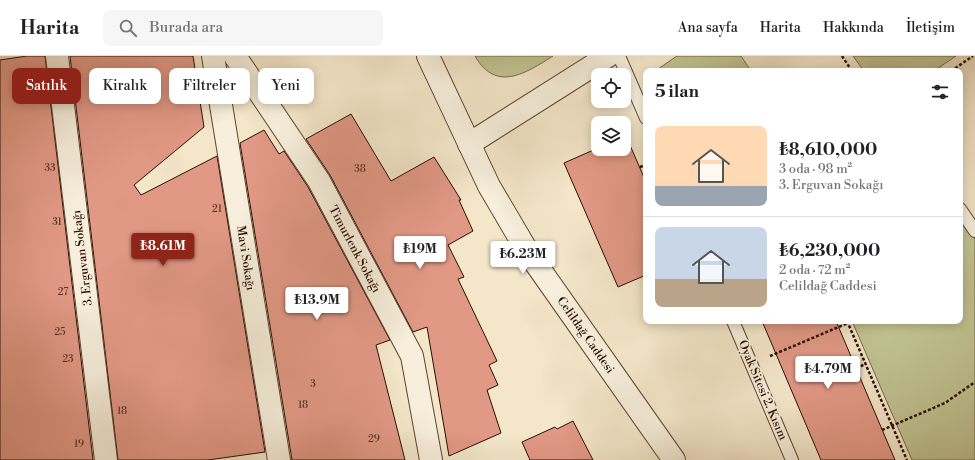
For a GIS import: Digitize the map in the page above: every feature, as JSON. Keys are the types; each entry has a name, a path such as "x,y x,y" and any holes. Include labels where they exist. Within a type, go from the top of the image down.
{"street":[{"name":"3. Erguvan Sokağı","path":"57,56 106,460"},
{"name":"Mavi Sokağı","path":"213,56 279,460"},
{"name":"Timurlenk Sokağı","path":"235,56 319,181 412,356 431,460"},
{"name":"Celildağ Caddesi","path":"428,56 489,186 529,254 674,460"},
{"path":"469,144 608,56"}],"lane":[{"path":"619,56 643,111"},
{"path":"963,214 975,231"},
{"name":"Oyak Sitesi 2. Kısım","path":"734,324 792,460"}],"path":[{"path":"842,56 850,68"},
{"path":"955,68 973,56"},
{"path":"752,364 843,324"},
{"path":"849,324 907,460"},
{"path":"856,368 866,364"},
{"path":"882,430 946,403 975,382"}],"green space":[{"path":"475,56 553,56 522,73 502,77 492,74 483,67"},
{"path":"677,56 741,56 749,68 659,68"},
{"path":"853,56 956,56 938,68 862,68"},
{"path":"963,222 975,239 975,460 912,460 853,324 963,324"}],"building":[{"path":"27,56 45,56 46,68 12,68 12,104 51,104 93,460 0,460 0,60"},
{"path":"70,56 193,56 195,68 169,68 169,104 200,104 204,127 134,185 141,195 217,156 265,452 208,460 118,460 76,104 81,104 81,68 71,68"},
{"path":"351,114 391,181 434,157 461,200 459,200 473,231 448,245 464,277 458,279 497,361 489,365 498,385 487,390 501,433 449,456 427,327 413,332 330,175 306,139"},
{"path":"264,130 279,154 284,151 308,187 390,340 376,345 405,460 292,460 240,143"},
{"path":"631,148 643,175 643,276 618,287 564,163 591,151 591,156 631,156"},
{"path":"763,324 837,324 895,460 821,460"},
{"path":"573,421 593,460 530,460 522,442 555,427 557,429"}]}
